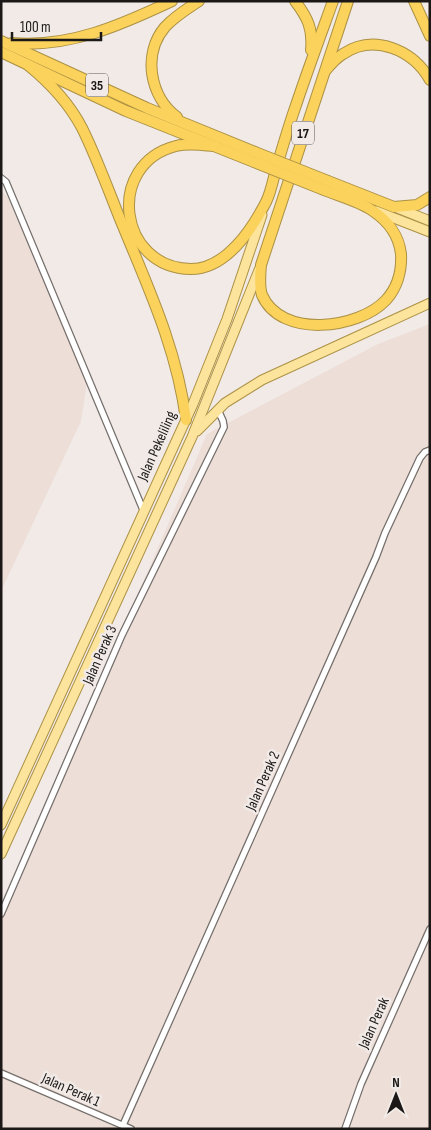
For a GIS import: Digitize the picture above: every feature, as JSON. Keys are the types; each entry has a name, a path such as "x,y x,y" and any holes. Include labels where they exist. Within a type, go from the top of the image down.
{"highway":[{"path":"2,45 42,44 95,34 172,1"},
{"path":"192,126 176,116 164,104 155,86 152,74 152,60 154,50 164,28 199,1"},
{"path":"294,1 304,13 312,34 309,66"},
{"name":"17","path":"309,66 333,1"},
{"name":"17","path":"261,265 322,75 348,1"},
{"path":"414,1 430,36"},
{"name":"35","path":"2,45 28,65 126,111 214,146"},
{"name":"35","path":"2,45 192,126"},
{"path":"322,75 341,54 362,46 374,45 389,46 404,52 416,62 430,80"},
{"path":"28,65 46,80 63,99 82,128 156,305 176,364 186,420"},
{"name":"Jalan Pekeliling","path":"267,200 286,134 309,66"},
{"name":"17","path":"192,126 255,157 326,186 394,207"},
{"path":"214,146 190,144 164,150 152,157 139,171 131,188 128,207 131,224 136,237 143,247 159,260 174,267 192,269 206,266 220,260 231,252 267,200"},
{"name":"17","path":"214,146 255,157"},
{"name":"17","path":"326,186 372,210"},
{"path":"394,207 417,205 430,197"},
{"path":"261,265 260,283 263,296 274,311 291,321 301,324 328,325 354,319 370,312 392,293 398,282 401,260 400,250 393,232 385,221 372,210"}],"main road":[{"name":"Jalan Pekeliling","path":"1,825 4,814 186,420 228,319 267,200"},
{"name":"17","path":"394,207 430,221"},
{"name":"17","path":"372,210 430,232"},
{"name":"Jalan Pekeliling","path":"2,849 5,835 192,436 261,265"},
{"path":"192,436 230,400 262,380 430,303"}],"street":[{"path":"1,178 6,182 144,512"},
{"name":"Jalan Perak 3","path":"1,914 122,635 224,427 218,410"},
{"name":"Jalan Perak 2","path":"123,1125 389,525 420,458 425,452 430,450"},
{"name":"Jalan Perak","path":"345,1129 361,1084 430,929"},
{"name":"Jalan Perak 1","path":"1,1073 131,1129"}],"shaded area":[{"path":"1,191 7,196 87,382 81,421 1,591"},
{"path":"430,324 430,1129 1,1129 1,912 207,434 378,344"}]}
